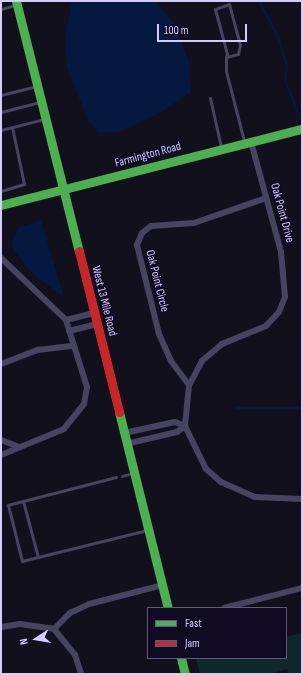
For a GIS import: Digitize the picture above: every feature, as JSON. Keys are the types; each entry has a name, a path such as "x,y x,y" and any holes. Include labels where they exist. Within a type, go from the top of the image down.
{"street":[{"name":"West 13 Mile Road","path":"16,3 168,607"},
{"name":"Farmington Road","path":"1,205 302,129"},
{"name":"Oak Point Drive","path":"185,426 190,385 208,356 222,344 266,326 283,304 286,288 281,252 248,142"},
{"name":"Oak Point Circle","path":"190,385 171,361 159,334 137,245 142,232 151,226 194,223 266,198"},
{"path":"1,258 66,320 87,387 84,404 64,429 17,446 1,455"},
{"path":"66,320 94,313"},
{"path":"69,331 97,324"},
{"path":"1,364 38,350 73,346"},
{"path":"124,433 175,422 185,426 206,469 221,482 254,497 302,499"},
{"path":"126,444 178,432 185,426"},
{"path":"1,440 17,446"},
{"path":"54,629 70,613 89,604 163,585"},
{"path":"228,607 302,588"},
{"path":"1,627 20,624 54,629 75,654 81,674"},
{"path":"181,659 185,674"}],"lane":[{"path":"1,9 16,3"},
{"path":"226,57 238,54 240,45 228,4 215,9 226,57 226,71 248,142"},
{"path":"1,95 37,86"},
{"path":"210,98 222,149"},
{"path":"1,112 41,102"},
{"path":"1,130 46,119"},
{"path":"1,191 24,184 12,127"},
{"path":"122,476 133,473"},
{"path":"116,477 8,505 22,562 148,529"},
{"path":"24,501 38,557"}],"green space":[{"path":"302,633 302,674 289,674 287,669 270,674 200,674 196,659 287,659 287,637"}],"water":[{"path":"72,1 155,1 176,26 189,63 191,92 161,112 120,132 98,133 88,120 67,68 65,38"},
{"path":"41,220 63,294 62,296 31,272 13,249 12,242 18,228"}],"waterway":[{"path":"259,1 278,36 287,67 285,79 300,119"},
{"path":"236,408 302,408"}],"traffic: fast":[{"path":"16,1 79,251"},
{"path":"1,205 302,129"},
{"path":"119,412 168,607"},
{"path":"181,659 185,674"}],"traffic: jam":[{"path":"79,251 119,412"}]}
